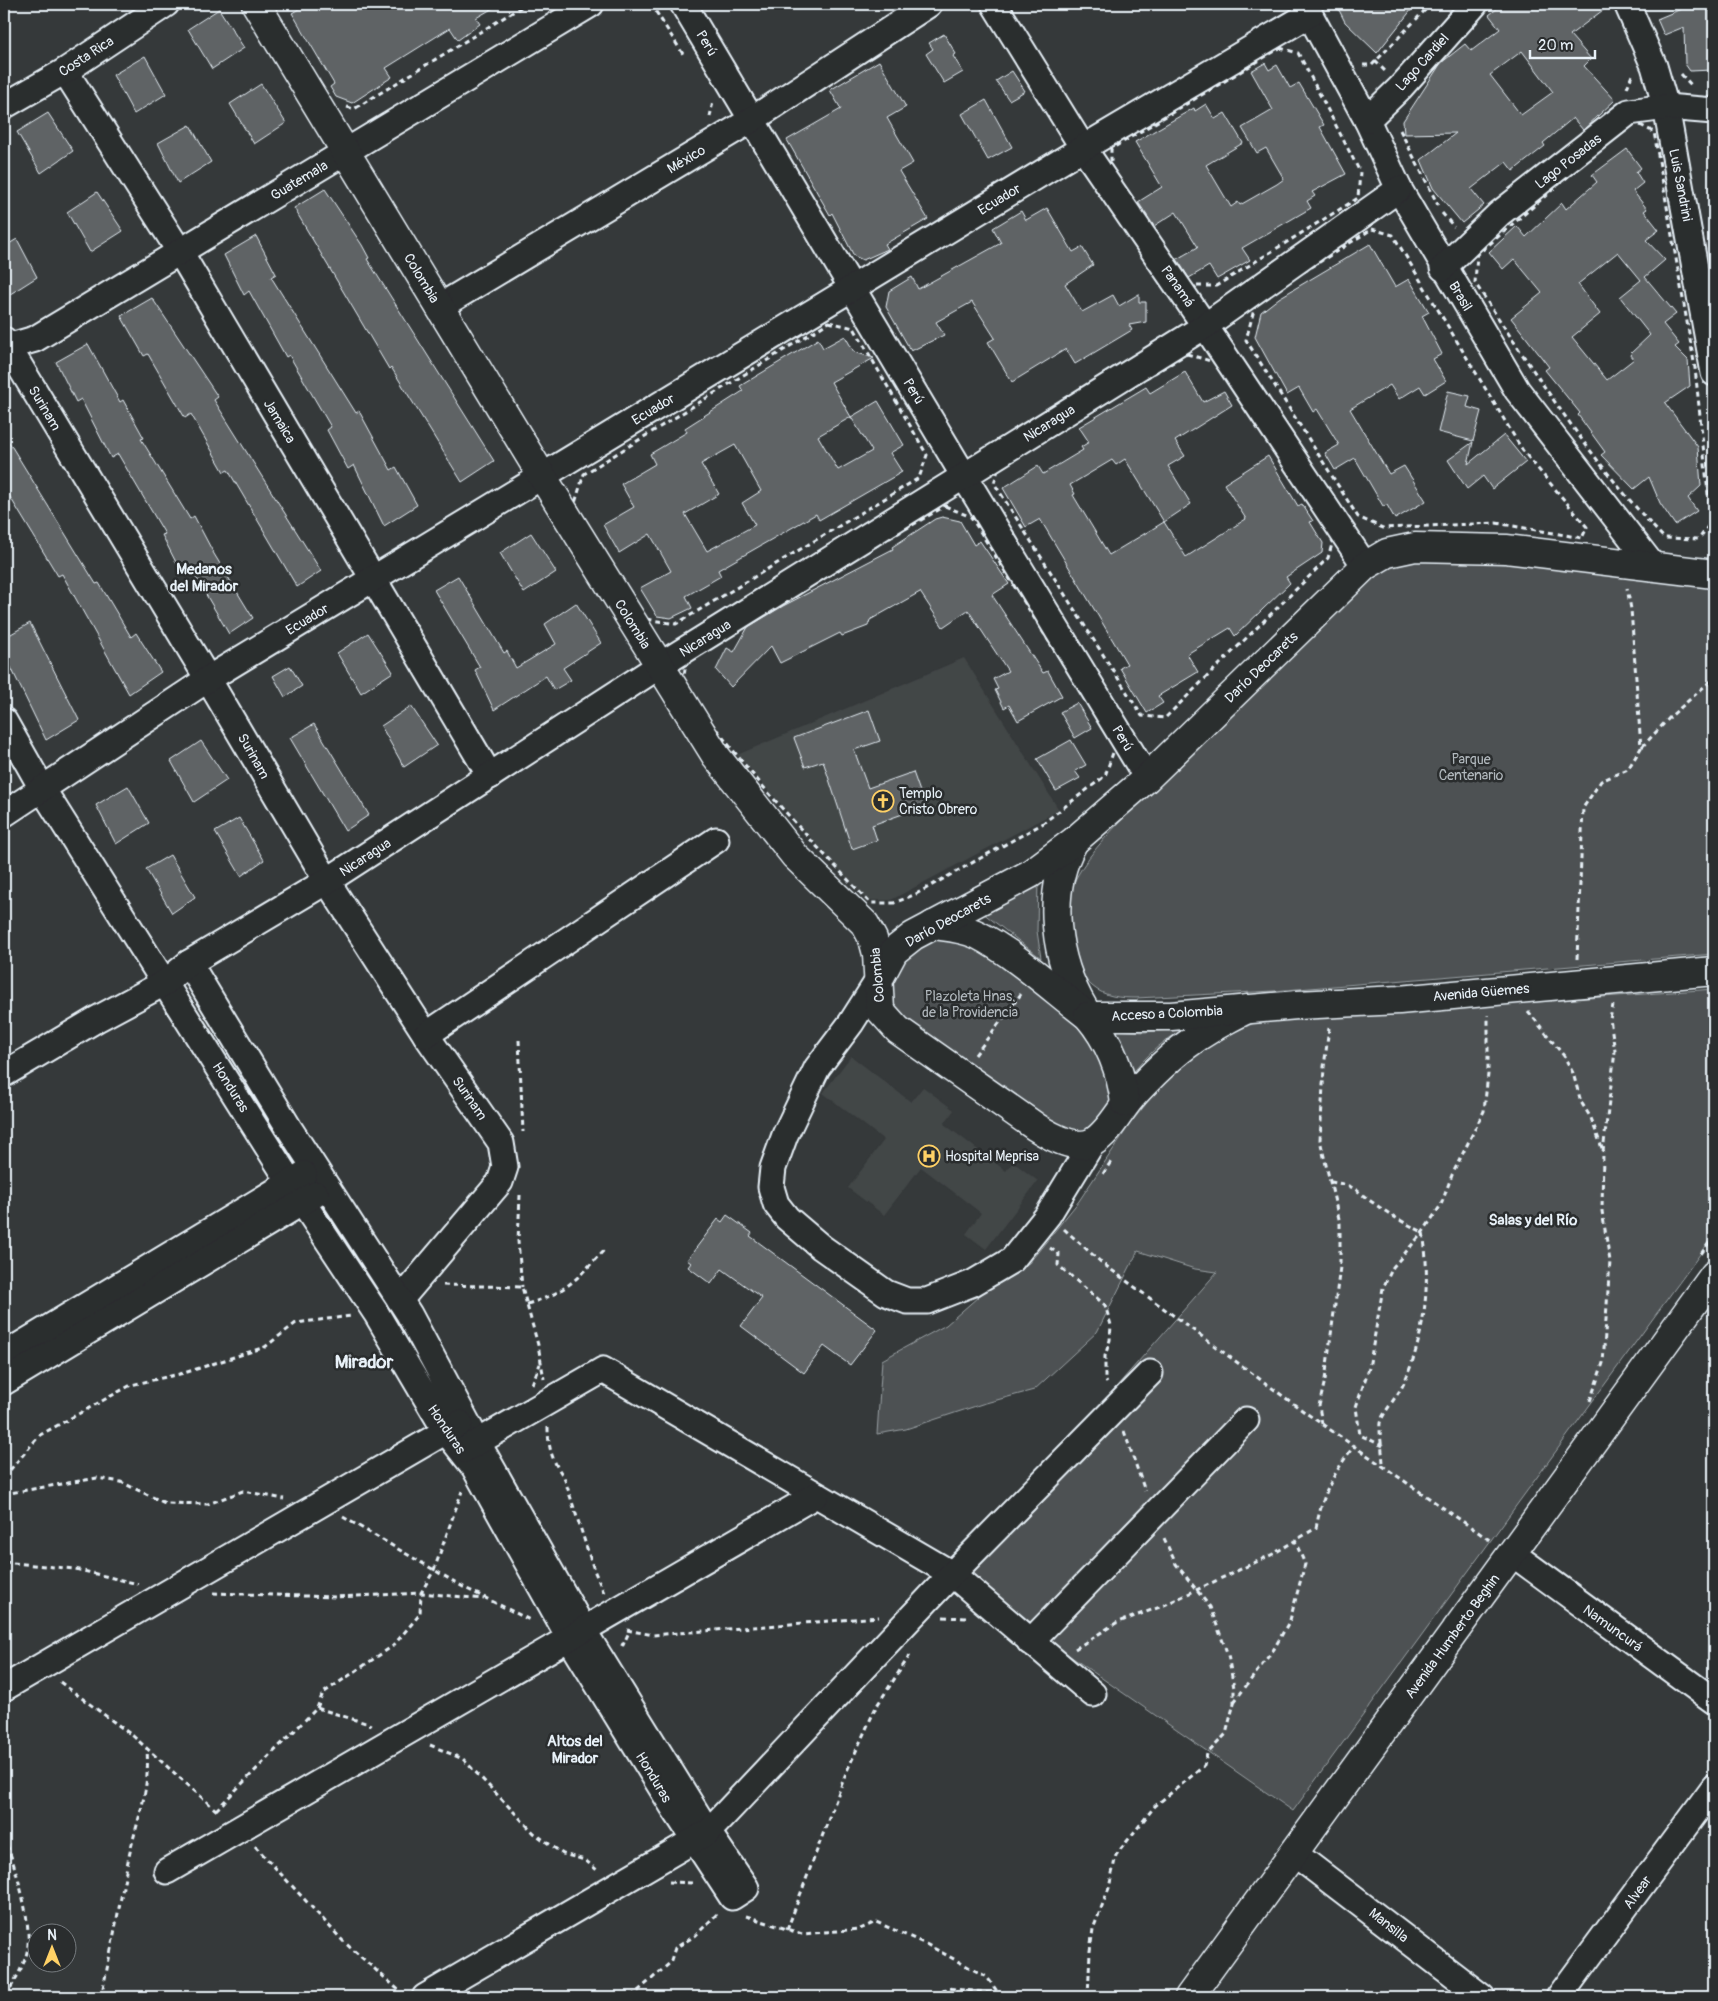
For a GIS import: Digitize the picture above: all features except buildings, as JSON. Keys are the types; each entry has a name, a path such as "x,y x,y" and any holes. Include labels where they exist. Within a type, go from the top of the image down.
{"street":[{"name":"Costa Rica","path":"4,106 64,71 166,4"},
{"name":"Colombia","path":"256,4 542,476 716,756 743,793 795,856 865,924 873,939 877,954 880,1010 898,1030 1050,1136 1079,1144 1092,1142"},
{"name":"Guatemala","path":"5,345 36,339 591,4"},
{"name":"Perú","path":"682,4 753,119 964,476 1147,778"},
{"name":"Panamá","path":"994,4 1083,148 1206,326 1365,566"},
{"name":"Lago Cardiel","path":"1367,120 1400,88 1475,4"},
{"name":"Luis Sandrini","path":"1627,4 1654,66 1666,107 1709,304 1714,373"},
{"name":"México","path":"439,307 936,8"},
{"name":"Ecuador","path":"4,814 44,790 208,679 1083,148 1307,9"},
{"name":"Brasil","path":"1307,9 1367,120 1399,189 1443,268 1517,390 1654,566"},
{"name":"Jamaica","path":"64,71 180,252 490,776"},
{"name":"Lago Posadas","path":"1443,268 1499,214 1629,112 1666,107 1714,111"},
{"name":"Nicaragua","path":"4,1074 97,1019 166,982 189,963 327,881 659,666 1206,326 1399,189"},
{"name":"Surinam","path":"5,345 208,679 327,881 426,1035 501,1142 505,1167 500,1182 400,1300"},
{"name":"Darío Deocarets","path":"879,979 894,951 932,925 990,897 1030,874 1073,842 1147,778 1365,566 1387,554 1415,547 1506,550 1714,574"},
{"name":"Honduras","path":"4,721 44,790 297,1192 376,1313 455,1425"},
{"path":"426,1035 716,840"},
{"path":"1073,842 1062,862 1058,880 1056,914 1060,945 1070,987 1088,1016"},
{"path":"932,925 955,928 977,934 1008,954 1088,1016 1099,1028 1115,1059 1121,1077 1125,1104"},
{"name":"Honduras","path":"189,963 321,1178 400,1300 455,1425 471,1454 576,1634 701,1836"},
{"name":"Avenida Güemes","path":"1247,1009 1484,992 1714,971"},
{"path":"879,979 851,1023 817,1068 785,1134 773,1168 771,1187 776,1204 788,1218 821,1247 886,1293 907,1301 927,1301 973,1283 1012,1260 1048,1215 1092,1142 1108,1128 1125,1104 1164,1061 1186,1043 1247,1009"},
{"name":"Acceso a Colombia","path":"1088,1016 1171,1016 1247,1009"},
{"path":"4,1356 321,1178"},
{"path":"4,1382 297,1192"},
{"name":"Avenida Humberto Beghin","path":"1189,1997 1295,1854 1461,1622 1513,1554 1714,1275"},
{"path":"471,1454 539,1395 603,1370 952,1574 1054,1663 1093,1694"},
{"path":"415,1996 625,1881 701,1836 952,1574 1150,1373"},
{"path":"1030,1642 1246,1420"},
{"path":"4,1688 455,1425"},
{"path":"167,1871 816,1495"},
{"name":"Namuncurá","path":"1513,1554 1714,1701"},
{"name":"Alvear","path":"1559,1997 1714,1787"},
{"name":"Mansilla","path":"1295,1854 1482,1997"}],"path":[{"path":"354,110 526,4"},
{"path":"651,4 688,61"},
{"path":"936,8 959,4"},
{"path":"1372,65 1431,4"},
{"path":"1280,48 1298,53 1307,70 1360,172 1358,198 1216,286 1187,286 1111,170 1111,149 1280,48"},
{"path":"1624,96 1634,69"},
{"path":"708,93 713,102 708,126"},
{"path":"1632,121 1654,132 1695,368 1710,514 1710,522 1699,539 1664,538 1644,516 1584,440 1475,283 1477,255 1632,121"},
{"path":"1397,124 1442,213 1459,232"},
{"path":"1372,228 1393,235 1523,451 1587,527 1582,538 1496,523 1383,528 1358,517 1246,340 1256,302 1372,228"},
{"path":"829,322 854,328 927,455 918,478 676,624 646,619 575,503 584,474 829,322"},
{"path":"1187,354 1218,363 1335,534 1328,558 1165,718 1142,716 994,483 1000,464 1187,354"},
{"path":"944,506 971,516 1115,747 1105,776 1042,824 916,894 894,903 870,903 768,794 710,722 683,683 687,655 944,506"},
{"path":"1710,514 1714,513"},
{"path":"1626,563 1624,574 1632,609 1641,748"},
{"path":"1580,983 1576,966 1584,808 1601,781 1628,769 1641,748 1671,716 1714,678"},
{"path":"961,1074 1035,976"},
{"path":"1588,1405 1597,1387 1604,1363 1610,1261 1602,1211 1604,1152 1615,1051 1610,1019 1614,997 1612,980"},
{"path":"1524,988 1528,1012 1564,1056 1573,1073 1581,1102 1591,1118 1604,1152"},
{"path":"1383,1446 1360,1435 1356,1407 1368,1368 1383,1288 1393,1267 1423,1232 1441,1205 1452,1175 1484,1111 1489,1034 1484,992"},
{"path":"1322,1424 1318,1406 1325,1380 1340,1267 1340,1223 1320,1140 1330,1003"},
{"path":"1100,1178 1116,1155"},
{"path":"1330,1182 1347,1184 1360,1191 1372,1203 1423,1232"},
{"path":"1068,1221 1063,1228 1102,1263 1322,1424 1513,1554"},
{"path":"1383,1466 1380,1423 1404,1384 1420,1340 1427,1302 1426,1251 1423,1232"},
{"path":"1032,1235 1059,1254 1058,1265 1105,1305 1111,1324 1110,1340 1105,1356 1105,1380 1119,1404 1120,1421 1154,1515 1176,1564 1210,1607 1228,1654 1234,1688 1234,1703 1226,1734 1207,1754 1204,1766 1155,1806 1116,1855 1109,1888 1093,1929 1088,1997"},
{"path":"527,1304 550,1297 569,1286 606,1248"},
{"path":"436,1285 522,1287 540,1362 539,1395 550,1453 555,1465 564,1477 594,1570 614,1612 629,1632 653,1635 912,1616 969,1618"},
{"path":"4,1476 40,1434 131,1385 184,1373 265,1347 296,1324 376,1313"},
{"path":"539,1395 540,1362"},
{"path":"1054,1663 1116,1623 1160,1608 1196,1589 1273,1554 1316,1528 1322,1498 1334,1472 1354,1446"},
{"path":"216,1810 317,1708 323,1692 394,1646 420,1614 421,1593 434,1570 471,1454"},
{"path":"4,1494 97,1478 121,1482 165,1502 208,1504 243,1491 303,1502 323,1502 338,1515 434,1570 529,1619 576,1634 623,1645 629,1632"},
{"path":"1234,1703 1274,1649 1290,1620 1304,1564 1295,1540"},
{"path":"4,1562 75,1569 170,1591 335,1597 421,1593 487,1599"},
{"path":"787,1930 854,1756 876,1707 913,1649"},
{"path":"33,1671 64,1684 146,1748 259,1849 344,1942 415,1996"},
{"path":"317,1708 404,1734 463,1759 534,1833 563,1854 585,1860 604,1876 625,1881"},
{"path":"101,1997 128,1860 145,1799 148,1774 146,1748"},
{"path":"4,1837 12,1858 26,1910 27,1952 6,1997"},
{"path":"665,1882 695,1883 701,1891"},
{"path":"712,1906 717,1914"},
{"path":"717,1914 727,1915"},
{"path":"631,1997 670,1963 675,1948 695,1936 717,1914"},
{"path":"745,1916 802,1934 860,1929 876,1922 926,1944 987,1977 1001,1996"},
{"path":"934,1997 947,1988 1001,1996"}],"shaded area":[{"path":"964,658 1059,810 891,900 866,900 737,755"},
{"name":"Hospital Meprisa","path":"851,1056 911,1102 923,1087 954,1110 944,1124 1006,1171 1013,1162 1038,1181 986,1249 966,1234 981,1213 921,1167 884,1215 848,1188 884,1140 823,1093"}],"green space":[{"name":"Parque Centenario","path":"1409,559 1498,561 1714,585 1714,954 1274,991 1124,998 1097,990 1085,978 1079,967 1070,941 1068,926 1068,900 1071,889 1089,858 1129,812 1376,573"},
{"path":"1038,880 1037,931 1041,958 983,913 997,908"},
{"name":"Plazoleta Hnas. de la Providencia","path":"955,928 1088,1016 1125,1103 1079,1144 898,1030 887,962"},
{"path":"1714,989 1714,1235 1293,1811 952,1574 1217,1272 1195,1269 1138,1251 1097,1332 1034,1390 982,1404 906,1429 877,1434 882,1360 946,1325 994,1283 1029,1263 1079,1201 1130,1124 1169,1075 1202,1048 1256,1022"},
{"path":"1185,1029 1156,1049 1131,1075 1113,1030 1144,1032"}],"place":[{"name":"Templo Cristo Obrero","path":"883,801"},
{"name":"Hospital Meprisa","path":"929,1156"}],"district":[{"name":"Medanos del Mirador","path":"204,578"},
{"name":"Salas y del Río","path":"1533,1220"},
{"name":"Mirador","path":"364,1361"},
{"name":"Altos del Mirador","path":"575,1750"}]}
